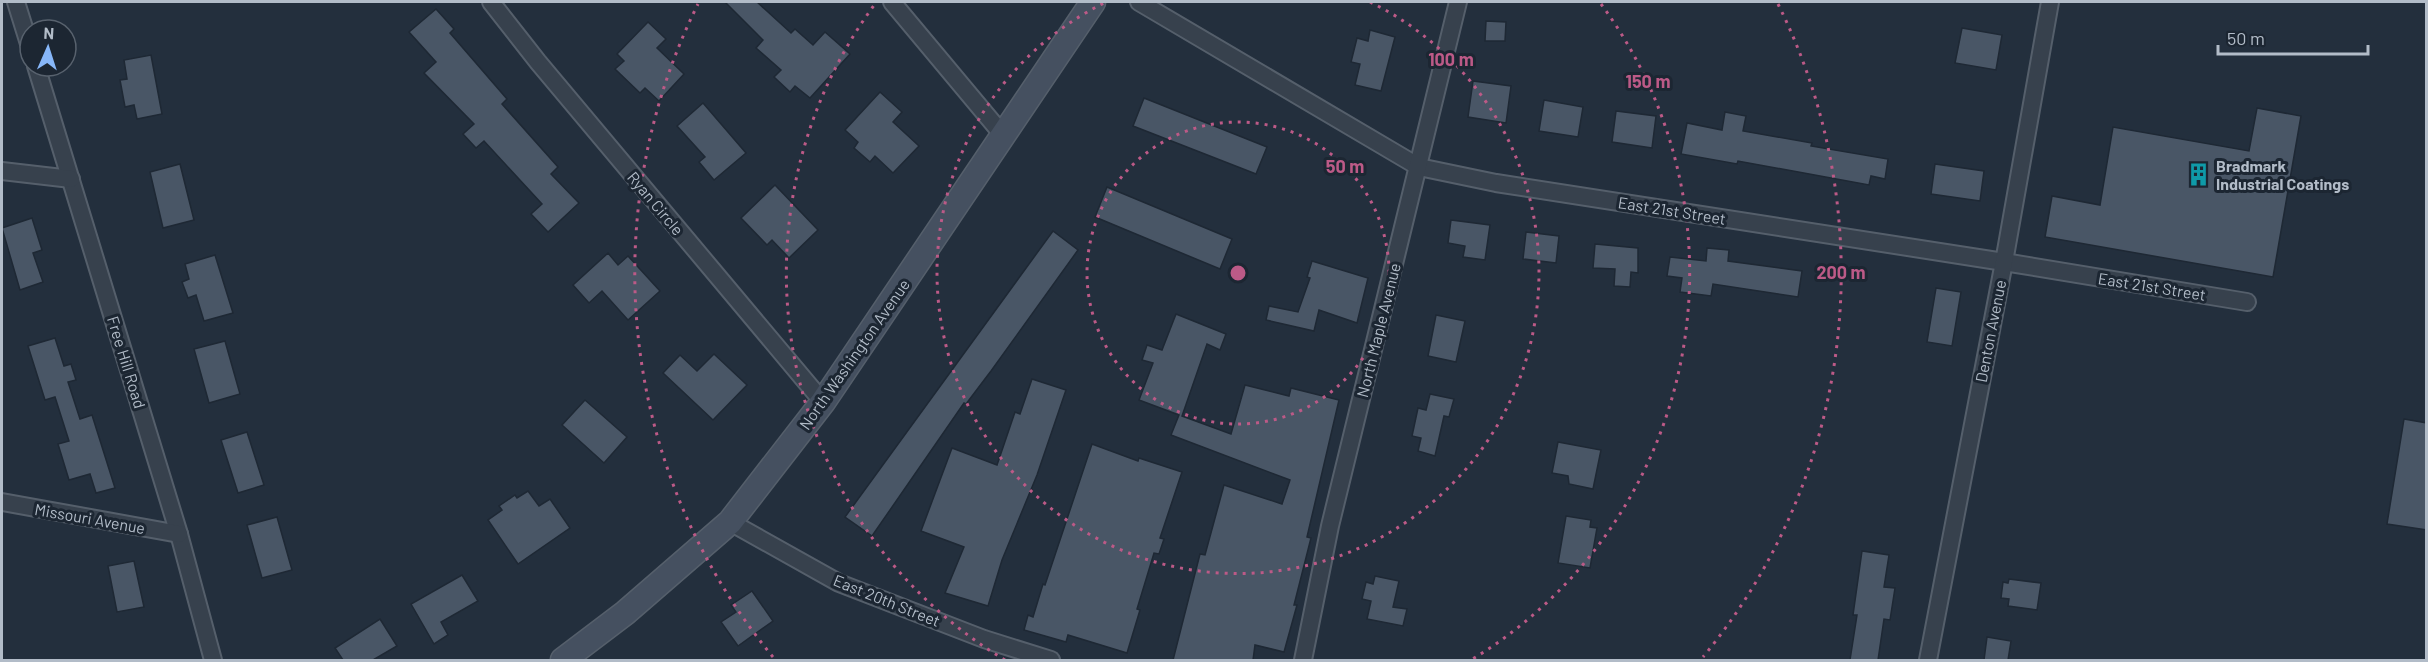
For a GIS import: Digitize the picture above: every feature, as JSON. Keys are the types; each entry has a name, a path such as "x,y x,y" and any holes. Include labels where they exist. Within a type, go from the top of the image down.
{"main road":[{"name":"North Washington Avenue","path":"563,660 625,613 730,522 823,402 1093,2"}],"street":[{"path":"16,2 21,18"},
{"name":"Ryan Circle","path":"491,2 538,62 823,402"},
{"path":"892,2 1003,135"},
{"name":"East 21st Street","path":"1139,2 1419,167 1496,183 2247,302"},
{"name":"North Maple Avenue","path":"1303,660 1330,526 1458,2"},
{"name":"Denton Avenue","path":"1928,660 2004,262 2050,2"},
{"name":"Free Hill Road","path":"40,78 179,534 213,660"},
{"path":"2,171 71,178"},
{"name":"Missouri Avenue","path":"2,502 179,534"},
{"name":"East 20th Street","path":"730,522 839,583 984,639 1051,660"}],"building":[{"path":"725,2 757,2 791,33 795,29 813,45 825,32 850,54 810,98 795,86 790,92 774,77 781,70 756,48 763,40"},
{"path":"436,9 454,29 450,33 507,99 502,104 558,167 551,174 579,203 548,232 531,214 542,204 484,141 476,148 463,134 474,124 424,73 436,62 409,32"},
{"path":"1486,21 1506,22 1505,41 1485,41"},
{"path":"648,22 666,39 657,48 684,74 659,101 645,88 640,93 615,69 624,61 617,54"},
{"path":"1962,28 2002,35 1996,70 1955,63"},
{"path":"1370,30 1395,37 1381,91 1355,85 1360,64 1351,62 1357,38 1368,41"},
{"path":"151,55 162,114 137,119 134,105 125,107 120,80 127,79 124,60"},
{"path":"1473,81 1511,86 1506,123 1468,117"},
{"path":"880,92 902,112 893,122 919,146 893,173 875,156 870,162 854,148 858,142 845,130"},
{"path":"1144,98 1267,147 1256,174 1133,126"},
{"path":"1544,100 1583,107 1578,137 1539,131"},
{"path":"703,103 746,153 714,180 699,162 705,157 677,126"},
{"name":"Bradmark Industrial Coatings","path":"2257,108 2301,116 2273,277 2045,237 2052,196 2100,205 2113,127 2249,151"},
{"path":"1616,111 1656,116 1652,148 1612,142"},
{"path":"1725,112 1746,116 1743,131 1812,143 1811,146 1888,159 1885,179 1871,176 1869,185 1738,161 1737,164 1681,154 1687,123 1722,130"},
{"path":"180,164 194,220 163,228 150,172"},
{"path":"1935,164 1984,171 1980,201 1931,194"},
{"path":"775,185 818,230 789,258 772,240 767,245 741,218"},
{"path":"1107,187 1232,239 1220,269 1095,217"},
{"path":"32,218 42,250 33,253 43,282 20,290 2,228"},
{"path":"1451,220 1490,225 1485,260 1463,257 1465,246 1448,243"},
{"path":"1053,231 1078,250 991,371 966,404 964,403 872,536 845,517"},
{"path":"1526,232 1559,236 1556,263 1523,259"},
{"path":"1595,244 1638,248 1638,273 1631,272 1630,287 1614,286 1615,269 1593,268"},
{"path":"1707,248 1729,250 1728,261 1802,271 1798,297 1713,284 1711,296 1680,292 1682,278 1667,276 1670,257 1706,261"},
{"path":"608,253 618,265 628,256 660,291 628,320 602,291 589,303 573,285"},
{"path":"215,255 233,313 204,321 196,295 188,298 182,282 189,279 185,264"},
{"path":"1312,261 1368,278 1357,323 1319,310 1314,331 1266,320 1269,306 1298,312 1310,278 1307,277"},
{"path":"1936,288 1961,292 1952,346 1927,342"},
{"path":"1176,314 1226,334 1220,350 1207,344 1182,416 1231,434 1245,385 1289,396 1291,388 1339,400 1307,537 1311,538 1294,605 1297,605 1284,652 1255,645 1253,660 1173,660 1200,554 1205,555 1224,485 1282,504 1290,480 1171,435 1179,415 1139,400 1153,363 1142,360 1147,345 1162,350"},
{"path":"1436,315 1465,321 1456,362 1428,356"},
{"path":"55,338 64,366 71,364 76,380 68,382 80,419 92,415 115,488 96,493 90,474 69,480 58,444 69,441 55,397 45,400 28,346"},
{"path":"225,341 240,394 209,403 194,349"},
{"path":"714,354 747,385 713,420 663,373 680,355 697,371"},
{"path":"1032,379 1066,390 1037,475 1002,560 988,606 945,593 964,547 921,531 952,448 997,465 1015,412 1020,414"},
{"path":"1430,394 1454,399 1449,417 1444,416 1435,456 1418,451 1421,438 1412,436 1418,408 1426,410"},
{"path":"585,400 627,437 604,463 562,425"},
{"path":"2404,419 2427,423 2427,530 2387,524"},
{"path":"247,432 264,485 238,493 221,440"},
{"path":"1558,442 1601,450 1593,489 1569,484 1568,476 1552,473"},
{"path":"1092,444 1138,461 1139,458 1182,472 1160,538 1164,539 1159,554 1154,553 1137,609 1140,610 1127,653 1068,635 1066,642 1024,630 1028,615 1033,617 1043,584 1045,585"},
{"path":"528,491 539,506 550,499 570,528 518,564 488,520 502,510 499,506 515,495 517,498"},
{"path":"1566,516 1591,520 1590,527 1597,528 1590,568 1558,563"},
{"path":"277,517 292,570 262,578 247,525"},
{"path":"1862,551 1889,555 1884,587 1895,588 1890,620 1884,619 1878,660 1850,660 1857,615 1853,615"},
{"path":"134,561 144,607 117,612 108,566"},
{"path":"462,575 478,601 441,622 448,635 434,644 411,604"},
{"path":"1375,576 1399,581 1393,607 1407,609 1403,626 1367,619 1371,601 1362,599 1366,582 1373,584"},
{"path":"2009,579 2041,583 2037,610 2008,606 2009,599 2001,598 2003,582 2008,583"},
{"path":"752,591 773,621 738,646 721,622 736,612 731,605"},
{"path":"380,619 397,646 373,660 343,660 335,648"},
{"path":"1987,637 2011,641 2008,660 1984,660"}],"place":[{"name":"Bradmark Industrial Coatings","path":"2198,174"}]}
